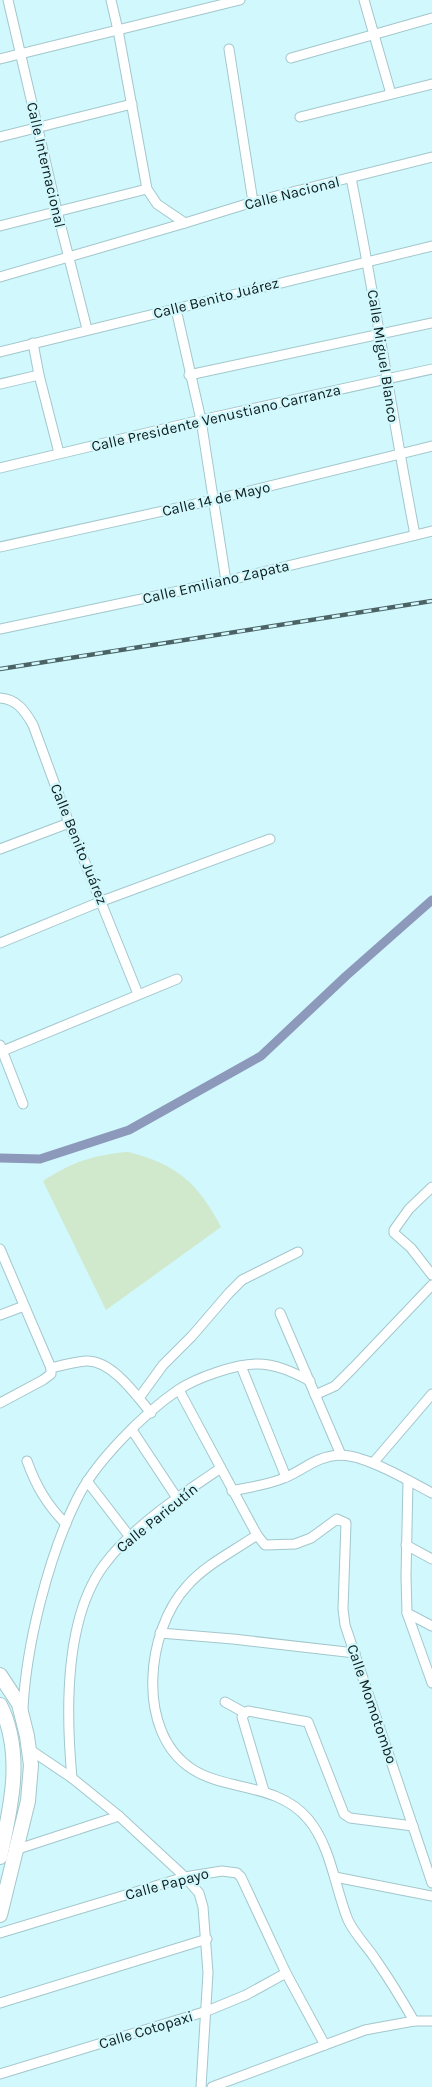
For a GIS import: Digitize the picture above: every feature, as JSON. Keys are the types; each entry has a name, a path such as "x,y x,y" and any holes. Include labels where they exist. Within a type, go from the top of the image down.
{"main road":[{"path":"0,1675 19,1704 29,1748 31,1772 28,1801 21,1835 15,1850 0,1914"},
{"path":"0,1704 6,1722 14,1762 10,1807 0,1857"}],"street":[{"name":"Calle Internacional","path":"8,0 57,211 87,329"},
{"path":"111,0 147,189 157,204 169,214 185,223"},
{"path":"0,59 240,0"},
{"path":"364,0 391,94"},
{"path":"291,58 432,18"},
{"path":"228,49 252,202"},
{"path":"300,117 432,84"},
{"path":"0,137 132,104"},
{"name":"Calle Nacional","path":"0,277 252,202 432,157"},
{"name":"Calle Miguel Blanco","path":"351,178 368,261 386,379 415,535"},
{"path":"0,226 147,189"},
{"name":"Calle Benito Juárez","path":"0,352 87,329 432,246"},
{"path":"176,308 200,420 226,581"},
{"path":"189,375 379,336 432,323"},
{"path":"34,343 39,375 59,453"},
{"name":"Calle Presidente Venustiano Carranza","path":"0,468 200,420 432,369"},
{"path":"0,384 39,375"},
{"name":"Calle 14 de Mayo","path":"0,547 213,500 432,446"},
{"name":"Calle Emiliano Zapata","path":"0,630 226,581 432,531"},
{"name":"Calle Benito Juárez","path":"0,698 12,699 26,712 33,725 69,822 138,994"},
{"path":"0,849 69,822"},
{"path":"0,943 102,901 270,839"},
{"path":"23,1104 1,1050 176,979"},
{"path":"432,1187 399,1221 394,1233 411,1248 432,1276"},
{"path":"0,1249 51,1368 51,1374 43,1380 0,1404"},
{"path":"139,1398 163,1364 192,1336 242,1280 298,1252"},
{"path":"316,1395 335,1386 432,1285"},
{"path":"0,1315 24,1306"},
{"path":"280,1313 341,1455"},
{"path":"51,1368 87,1361 100,1364 121,1378 152,1412"},
{"path":"22,1715 28,1667 40,1601 66,1524 87,1481 111,1451 152,1412 179,1390 206,1377 241,1366 256,1364 291,1371 310,1381"},
{"path":"241,1366 286,1477"},
{"path":"179,1390 257,1535 188,1584 177,1598 160,1634 155,1658 154,1700 156,1718 169,1745 182,1761 193,1769 210,1777 264,1791 295,1807 307,1817 316,1830 335,1877 348,1919 357,1936 392,1983 414,2021"},
{"path":"373,1464 432,1394"},
{"path":"132,1430 177,1498"},
{"path":"232,1491 286,1477 311,1462 341,1455 373,1464 432,1493"},
{"path":"27,1461 35,1483 45,1502 66,1524"},
{"name":"Calle Paricutín","path":"72,1778 69,1744 71,1656 79,1619 88,1592 103,1566 130,1537 177,1498 221,1468"},
{"path":"87,1481 130,1537"},
{"path":"408,1481 406,1545 407,1613 432,1683"},
{"name":"Calle Momotombo","path":"257,1535 266,1545 295,1544 311,1538 331,1522 337,1520 346,1523 343,1609 345,1625 432,1883"},
{"path":"406,1545 432,1559"},
{"path":"407,1613 432,1626"},
{"path":"160,1634 233,1639 355,1653"},
{"path":"225,1702 245,1713 308,1722 344,1814 350,1818 413,1826"},
{"path":"245,1713 242,1717 264,1791"},
{"path":"29,1748 72,1778 119,1816 185,1877 199,1893 203,1907 206,1939 207,2011 201,2087"},
{"path":"15,1850 119,1816"},
{"name":"Calle Papayo","path":"0,1933 185,1877 222,1870 237,1873 241,1877 286,1973 325,2045"},
{"path":"335,1877 432,1896"},
{"path":"0,2003 206,1939"},
{"name":"Calle Cotopaxi","path":"0,2074 207,2011 246,1995 286,1973"},
{"path":"212,2087 365,2030 414,2021 432,2021"}],"green space":[{"path":"128,1152 160,1163 184,1178 204,1198 221,1227 106,1310 43,1181 83,1160"}],"waterway":[{"path":"0,1158 40,1159 129,1130 261,1056 346,976 432,900"}],"railway":[{"path":"0,669 432,601"}]}
